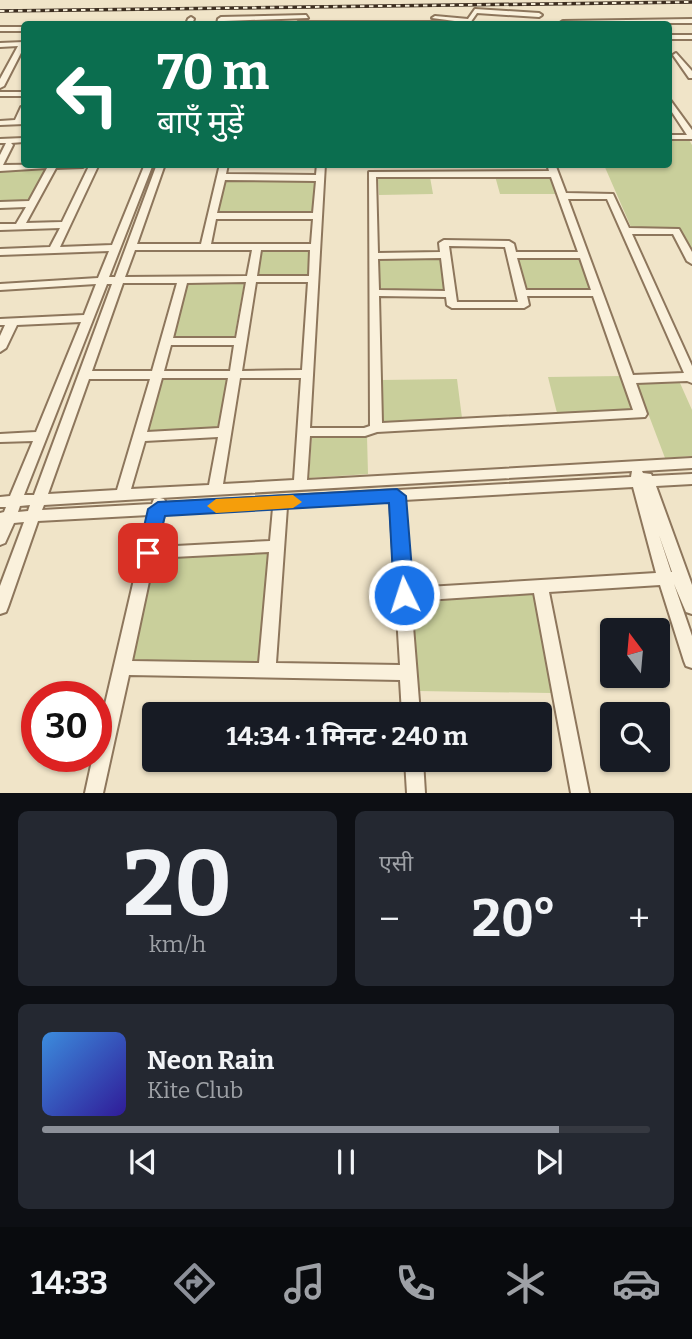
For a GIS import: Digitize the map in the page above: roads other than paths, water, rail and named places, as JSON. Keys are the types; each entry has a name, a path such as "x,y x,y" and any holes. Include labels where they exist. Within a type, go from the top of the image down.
{"street":[{"path":"401,21 470,21 475,11 540,13 537,21"},
{"path":"450,20 453,12"},
{"path":"489,21 492,12"},
{"path":"611,12 618,21"},
{"path":"262,21 306,17"},
{"path":"221,21 241,21"},
{"path":"672,22 692,21"},
{"path":"0,29 21,29"},
{"path":"672,39 692,38"},
{"path":"0,47 21,47"},
{"path":"0,86 21,50"},
{"path":"672,61 683,58 692,76"},
{"path":"0,66 21,62"},
{"path":"0,94 21,94"},
{"path":"672,105 692,136"},
{"path":"0,123 21,123"},
{"path":"672,136 692,136"},
{"path":"21,142 3,144 0,166 21,166"},
{"path":"19,227 51,168"},
{"path":"54,250 93,168"},
{"path":"0,539 4,518 15,501 147,168"},
{"path":"0,607 160,168"},
{"path":"205,247 224,168"},
{"path":"299,485 321,168"},
{"path":"303,432 365,432 376,428 641,414 553,169 379,169 372,174 376,428"},
{"path":"221,177 320,178"},
{"path":"562,196 610,196 692,378 628,379"},
{"path":"0,205 31,204"},
{"path":"212,216 317,216"},
{"path":"0,227 66,225"},
{"path":"625,230 676,231 691,258"},
{"path":"444,243 509,244 524,305 452,305 445,255 444,243"},
{"path":"132,247 316,247"},
{"path":"215,490 257,247"},
{"path":"0,252 117,248"},
{"path":"373,256 445,255"},
{"path":"512,255 584,255"},
{"path":"0,284 104,280 313,279"},
{"path":"123,495 183,280"},
{"path":"374,293 450,294"},
{"path":"521,293 597,293"},
{"path":"0,322 88,318"},
{"path":"0,348 13,321"},
{"path":"166,341 240,342"},
{"path":"85,375 307,374"},
{"path":"139,437 225,432"},
{"path":"0,438 41,436"},
{"path":"0,502 123,495 159,501 280,502 397,496 641,477 692,463"},
{"path":"641,477 692,607"},
{"path":"641,477 665,578 692,661"},
{"path":"4,518 159,501 215,490 299,485 641,477 692,479"},
{"path":"397,496 410,702"},
{"path":"94,793 159,501"},
{"path":"267,670 280,502"},
{"path":"148,553 276,546"},
{"path":"404,595 682,577"},
{"path":"541,586 580,793"},
{"path":"122,668 409,673"},
{"path":"415,772 416,793"}],"railway":[{"path":"0,11 692,2"}]}
